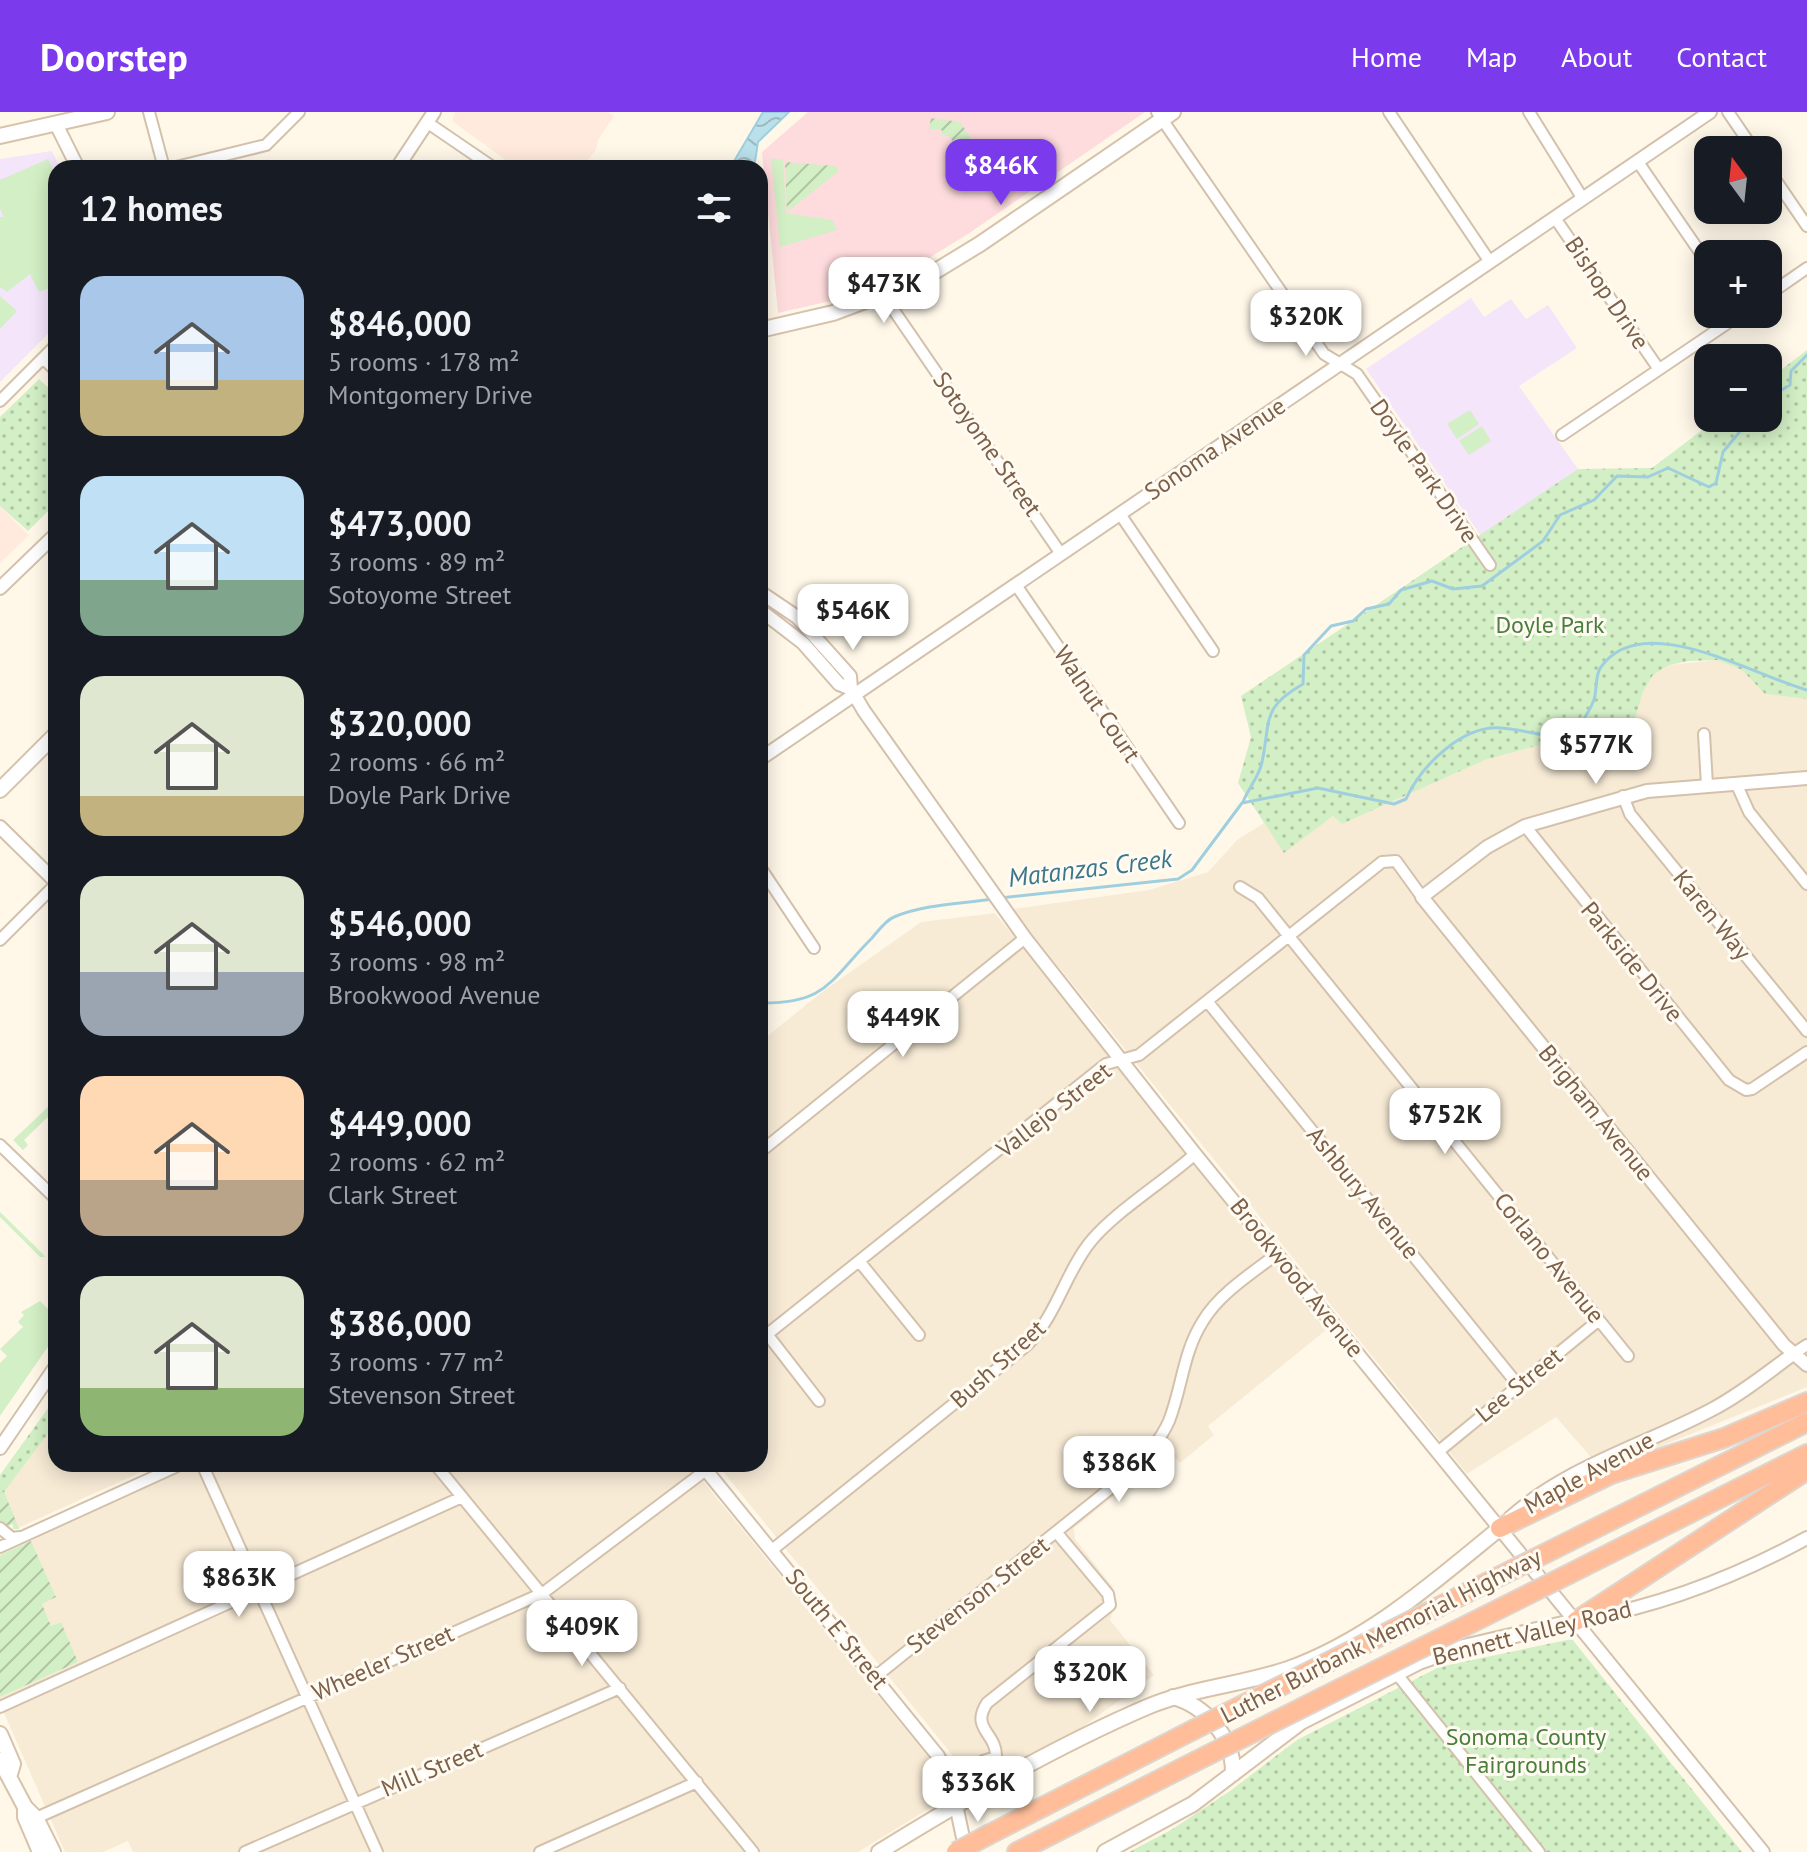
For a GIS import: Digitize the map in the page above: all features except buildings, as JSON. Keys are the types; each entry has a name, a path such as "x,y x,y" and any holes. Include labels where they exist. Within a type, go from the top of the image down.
{"highway":[{"path":"1500,1528 1589,1483 1724,1438 1807,1402"},
{"name":"Luther Burbank Memorial Highway","path":"956,1852 1807,1422"},
{"name":"Luther Burbank Memorial Highway","path":"1017,1852 1807,1454"},
{"path":"1576,1621 1807,1470"}],"main road":[{"path":"0,136 53,118 107,112"},
{"path":"768,329 884,296 952,263 1165,114"},
{"path":"0,790 48,742"},
{"name":"Maple Avenue","path":"879,1852 955,1805 1173,1697 1285,1670 1363,1631 1412,1601 1500,1528"},
{"name":"Bennett Valley Road","path":"1105,1852 1171,1818 1301,1722 1396,1673 1442,1653 1576,1621"},
{"path":"1173,1697 1206,1711 1232,1756 1233,1774"},
{"path":"0,1734 13,1764 5,1777"},
{"path":"0,1760 5,1777 31,1813 53,1852"},
{"path":"31,1813 25,1817 40,1852"}],"street":[{"path":"149,112 162,160"},
{"path":"205,160 266,145 299,112"},
{"path":"1389,112 1490,262"},
{"path":"1529,112 1583,199"},
{"name":"Sonoma Avenue","path":"768,753 853,692 1016,585 1638,162 1692,118 1710,112"},
{"path":"1728,112 1744,136"},
{"name":"Doyle Park Drive","path":"1165,114 1324,354 1357,374 1490,565"},
{"path":"402,160 431,117 484,160"},
{"path":"53,118 74,160"},
{"path":"1638,162 1694,244"},
{"path":"1782,189 1807,226"},
{"name":"Bishop Drive","path":"1555,218 1658,368"},
{"path":"1782,285 1807,268"},
{"name":"Sotoyome Street","path":"884,296 1061,554"},
{"path":"1562,435 1719,328"},
{"path":"0,401 48,353"},
{"path":"43,358 48,363"},
{"path":"1120,514 1213,651"},
{"path":"0,588 48,542"},
{"name":"Walnut Court","path":"1016,585 1179,823"},
{"name":"Brookwood Avenue","path":"768,596 781,603 814,633 850,676 853,692 983,884 1195,1154 1763,1852"},
{"name":"Brookwood Avenue","path":"768,615 779,621 839,684 853,692"},
{"path":"1704,734 1707,785"},
{"path":"1422,897 1487,847 1525,826 1623,796 1707,785 1807,778"},
{"path":"1736,783 1749,812 1807,884"},
{"name":"Karen Way","path":"1623,796 1630,814 1807,1031"},
{"name":"Parkside Drive","path":"1525,826 1729,1080 1746,1090 1807,1052"},
{"path":"0,827 48,875"},
{"name":"Brigham Avenue","path":"1389,859 1396,861 1793,1354 1807,1365"},
{"name":"Vallejo Street","path":"768,1334 1106,1064 1139,1055 1389,859"},
{"path":"768,879 814,948"},
{"name":"Corlano Avenue","path":"1240,887 1258,898 1628,1356"},
{"path":"0,940 48,891"},
{"path":"768,1146 1025,938"},
{"name":"Ashbury Avenue","path":"1207,1001 1518,1385"},
{"path":"0,1145 48,1191"},
{"name":"Bush Street","path":"772,1550 1027,1345 1055,1310 1080,1257 1093,1238 1195,1154"},
{"name":"Stevenson Street","path":"875,1677 1057,1533 1148,1454 1170,1419 1185,1359 1204,1318 1218,1302 1277,1254"},
{"path":"859,1261 919,1335"},
{"name":"Lee Street","path":"1439,1451 1599,1320"},
{"path":"768,1342 819,1401"},
{"path":"1793,1354 1807,1345"},
{"name":"Maple Avenue","path":"1500,1528 1547,1491 1713,1409 1793,1354"},
{"path":"0,1448 48,1378"},
{"path":"0,1547 164,1472"},
{"path":"206,1472 377,1852"},
{"path":"442,1472 753,1852"},
{"name":"Wheeler Street","path":"31,1813 543,1593 697,1472"},
{"name":"South E Street","path":"707,1472 942,1763 966,1852"},
{"path":"0,1707 462,1497"},
{"path":"0,1528 12,1538 22,1537"},
{"path":"983,1761 996,1757 996,1747 981,1725 980,1714 987,1703 1104,1613 1110,1605 1108,1594 1057,1533"},
{"name":"Bennett Valley Road","path":"1576,1621 1634,1609 1707,1583 1807,1538"},
{"path":"1396,1673 1539,1852"},
{"name":"Mill Street","path":"245,1852 620,1688"},
{"path":"540,1852 697,1782"}],"shaded area":[{"path":"455,112 608,112 614,116 588,160 506,160 452,121"},
{"path":"808,112 1145,112 968,234 901,275 852,296 778,313 768,212 768,160 763,160 762,152"},
{"path":"52,151 56,160 48,160 48,334 0,382 0,159"},
{"path":"1471,298 1484,317 1511,299 1526,319 1548,305 1577,348 1519,386 1578,469 1481,536 1366,369"},
{"path":"0,506 29,535 0,563"},
{"path":"1717,660 1742,670 1765,694 1807,699 1807,1387 1602,1470 1556,1417 1467,1474 1012,909 1149,890 1208,872 1237,840 1264,823 1285,852 1333,816 1342,824 1485,760 1635,719 1643,692 1653,675 1669,665"},
{"path":"995,913 1326,1330 1208,1426 1214,1435 1180,1463 1170,1452 1074,1528 1075,1539 1112,1586 1116,1602 1110,1620 1154,1675 1073,1734 981,1778 966,1772 723,1472 768,1472 768,1036 822,992 921,922"},
{"path":"48,1434 48,1472 141,1472 18,1528 4,1492"},
{"path":"181,1472 696,1472 929,1758 938,1783 940,1802 858,1852 133,1852 128,1841 103,1852 65,1852 0,1704 0,1697 78,1662 61,1622 51,1626 42,1604 56,1597 31,1541"}],"green space":[{"path":"931,118 960,122 987,162 959,180 957,147 949,136 942,135 942,130 929,129"},
{"path":"771,158 783,160 786,213 832,220 837,230 780,247"},
{"path":"48,160 48,288 39,292 30,274 7,292 0,287 0,217 4,217 0,209 0,180"},
{"path":"785,162 835,166 839,171 787,212"},
{"path":"0,296 17,311 0,329"},
{"name":"Doyle Park","path":"1807,350 1807,699 1765,694 1742,670 1717,660 1669,665 1653,675 1643,692 1635,719 1485,760 1342,824 1333,816 1284,853 1238,783 1251,737 1241,696 1578,469 1652,468 1700,432 1782,432 1782,369"},
{"path":"39,379 48,387 48,511 28,531 0,506 0,417"},
{"path":"1470,410 1479,424 1457,439 1447,424"},
{"path":"1482,426 1491,441 1469,455 1459,441"},
{"path":"48,1107 48,1117 24,1140 28,1145 23,1150 13,1140"},
{"path":"0,1212 45,1257 40,1257 0,1217"},
{"path":"40,1301 48,1309 48,1347 0,1416 0,1363 7,1356 0,1349 23,1327 18,1322 24,1315 21,1312"},
{"path":"48,1408 48,1434 4,1492 19,1529 13,1529 13,1524 7,1526 0,1523 0,1475"},
{"path":"4,1492 19,1529 13,1529 13,1524 7,1526 0,1523 0,1493"},
{"path":"31,1541 56,1597 42,1604 51,1626 61,1622 78,1662 0,1697 0,1555"},
{"name":"Sonoma County Fairgrounds","path":"1572,1639 1742,1852 1129,1852 1171,1830 1230,1791 1297,1740 1439,1667"}],"water":[{"path":"763,112 789,112 758,142 755,160 735,160"}],"waterway":[{"path":"1782,390 1790,385 1791,371 1807,355"},
{"path":"1243,802 1261,767 1270,716 1280,700 1303,684 1304,655 1331,626 1353,621 1366,609 1389,604 1401,590 1432,581 1453,589 1482,586 1543,541 1560,515 1594,500 1617,476 1648,477 1668,468 1709,487 1716,483 1723,452 1739,432"},
{"name":"Matanzas Creek","path":"1000,898 1178,879 1192,870 1242,803 1318,788 1394,804 1406,799 1432,761 1444,750 1472,733 1501,728 1544,735 1574,734 1593,702 1601,667 1620,650 1643,644 1671,645 1700,651 1807,690"},
{"name":"Matanzas Creek","path":"768,1003 800,999 825,987 894,917 930,907 993,899"}]}
